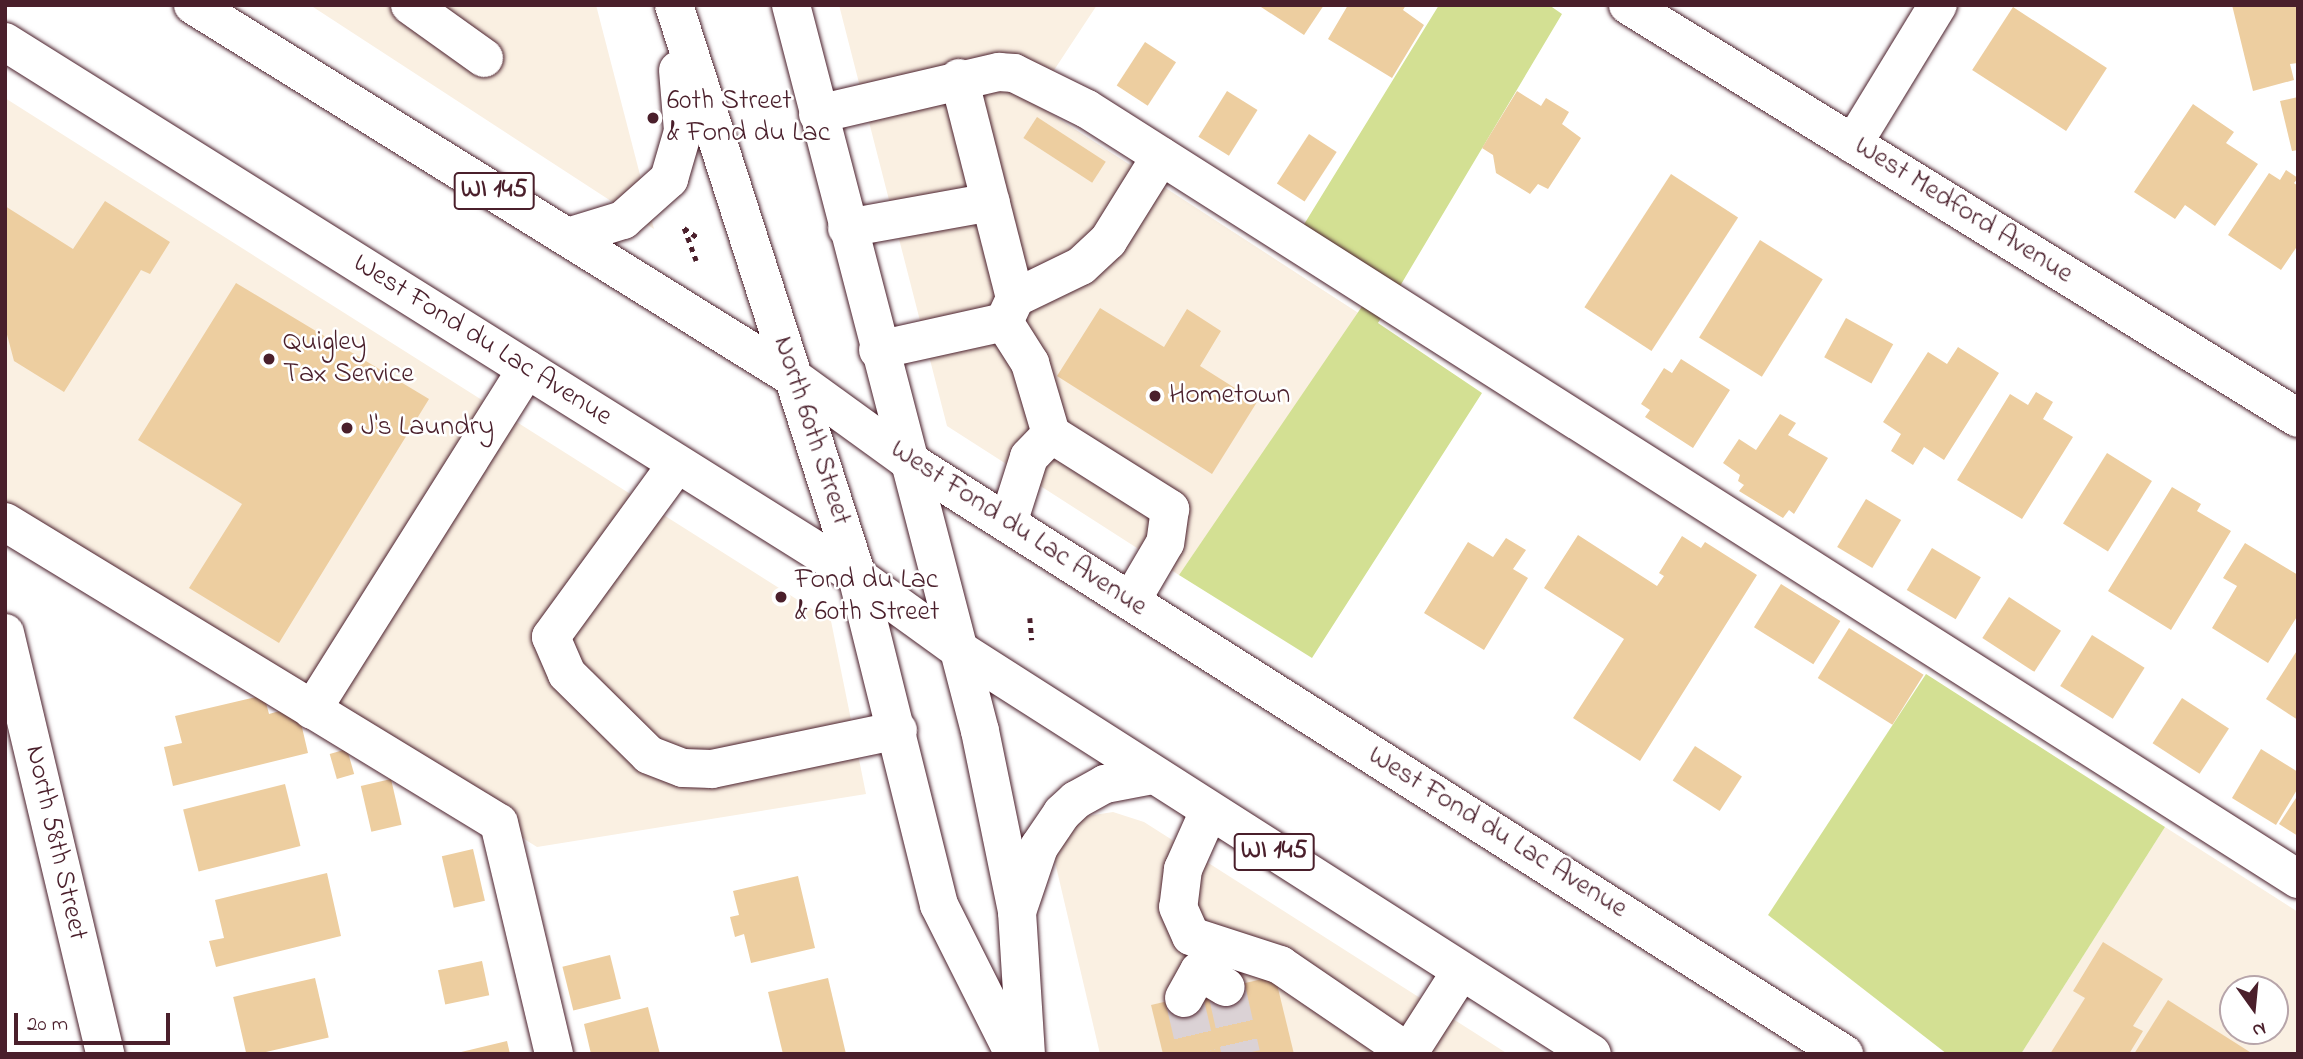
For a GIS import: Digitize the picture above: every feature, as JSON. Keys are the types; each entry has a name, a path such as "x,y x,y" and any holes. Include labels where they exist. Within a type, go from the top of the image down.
{"main road":[{"name":"West Fond du Lac Avenue","path":"193,5 794,378 906,459 1844,1054"},
{"path":"410,5 484,58"},
{"path":"568,237 623,220 660,190 676,165 683,110 671,5"},
{"name":"North 60th Street","path":"671,5 858,576 939,905 1014,1054"},
{"path":"792,5 906,459 958,649 1017,912 1026,1054"},
{"name":"West Medford Avenue","path":"1628,5 2298,418"},
{"path":"1666,5 1687,41"},
{"path":"1853,144 1938,5"},
{"name":"West Fond du Lac Avenue","path":"5,42 858,576 958,649 1591,1054"},
{"path":"818,114 960,78 1014,73 1087,109 2298,878"},
{"path":"960,78 991,202 1010,310 1030,363 1051,434 1170,509 1165,543 1131,601"},
{"path":"878,350 1010,310 1081,266 1108,242 1161,156"},
{"path":"847,228 991,202"},
{"path":"312,710 527,369"},
{"path":"1008,523 1030,457 1051,434"},
{"path":"677,464 551,638 567,674 649,755 683,768 712,769 898,730"},
{"path":"5,522 499,823 554,1054"},
{"name":"North 58th Street","path":"5,633 105,1054"},
{"path":"1017,912 1039,847 1062,813 1076,800 1105,784 1152,775"},
{"path":"1209,811 1183,869 1178,907 1200,973 1280,965 1408,1053 1461,971"}],"path":[{"path":"696,261 684,228 703,242"},
{"path":"1030,618 1033,644"}],"shaded area":[{"path":"310,5 596,5 654,229"},
{"path":"839,5 1097,5 1033,102 1360,314 1179,575 947,426"},
{"path":"5,98 831,621 866,794 537,847 5,513"},
{"path":"1113,812 1144,822 1508,1054 1100,1054 1055,862 1057,844 1075,818"},
{"path":"2165,827 2298,912 2298,1054 2021,1054"}],"green space":[{"path":"1439,5 1549,5 1562,14 1378,323 1482,393 1312,658 1179,575 1382,277 1303,226"},
{"path":"1926,674 2165,827 2021,1054 1947,1054 1768,915"}],"building":[{"path":"1258,5 1324,5 1304,35"},
{"path":"1348,5 1406,5 1403,10 1424,25 1392,78 1328,39"},
{"path":"2232,5 2298,5 2298,63 2290,64 2294,80 2253,91"},
{"path":"2013,7 2107,68 2066,131 1972,70"},
{"path":"1145,42 1176,62 1148,106 1117,86"},
{"path":"1227,91 1258,110 1229,156 1198,137"},
{"path":"1517,91 1541,106 1546,98 1569,112 1562,124 1581,138 1548,189 1538,184 1530,194 1496,173 1493,155 1482,148"},
{"path":"2298,97 2298,150 2292,151 2280,101"},
{"path":"2193,104 2234,132 2226,143 2258,164 2215,226 2185,205 2175,219 2134,192"},
{"path":"1037,117 1106,162 1092,183 1023,138"},
{"path":"1309,134 1337,152 1305,201 1277,183"},
{"path":"2286,170 2298,178 2294,183 2298,186 2298,245 2281,270 2228,235 2269,173 2280,180"},
{"path":"1671,174 1738,218 1651,351 1584,307"},
{"path":"105,201 170,242 150,274 141,270 64,392 14,361 5,327 5,206 73,249"},
{"path":"1760,240 1823,279 1762,377 1699,338"},
{"path":"236,283 429,399 279,643 189,588 242,504 138,440"},
{"path":"1100,308 1164,347 1187,309 1221,331 1200,366 1257,402 1212,474 1057,376"},
{"path":"1846,318 1893,344 1871,384 1824,357"},
{"path":"1958,347 1999,373 1944,460 1924,447 1913,465 1891,451 1901,434 1883,422 1928,352 1947,364"},
{"path":"1681,359 1730,390 1693,448 1645,417 1650,410 1641,404 1664,368 1672,373"},
{"path":"2036,392 2053,402 2043,419 2073,437 2022,519 1957,480 2010,394 2028,405"},
{"path":"1780,414 1796,423 1788,435 1828,458 1794,514 1789,510 1783,518 1739,491 1744,485 1738,481 1740,475 1723,463 1739,439 1756,450"},
{"path":"2107,453 2152,481 2108,551 2063,523"},
{"path":"2172,487 2201,504 2197,511 2231,531 2171,630 2108,591"},
{"path":"1866,499 1901,520 1872,568 1837,547"},
{"path":"1578,535 1657,586 1664,576 1659,573 1682,536 1701,548 1705,542 1757,575 1640,761 1573,718 1624,639 1544,588"},
{"path":"1506,538 1526,550 1513,569 1528,578 1484,650 1424,613 1468,542 1493,557"},
{"path":"2245,543 2298,575 2298,615 2268,663 2212,628 2237,586 2223,578"},
{"path":"1932,548 1981,577 1956,619 1907,590"},
{"path":"1781,584 1840,621 1813,664 1754,627"},
{"path":"2009,597 2061,631 2034,672 1982,638"},
{"path":"1849,628 1924,675 1892,725 1818,678"},
{"path":"2092,635 2145,668 2113,719 2060,686"},
{"path":"2298,649 2298,720 2266,699"},
{"path":"264,695 269,714 297,706 308,753 173,786 164,747 182,743 175,716"},
{"path":"2182,698 2229,728 2200,774 2153,743"},
{"path":"1695,746 1742,776 1720,811 1673,780"},
{"path":"347,749 354,774 337,779 330,754"},
{"path":"2261,749 2298,772 2298,788 2276,825 2232,798"},
{"path":"391,779 402,825 371,832 361,786"},
{"path":"285,784 300,846 199,872 183,809"},
{"path":"2298,795 2298,836 2279,824"},
{"path":"473,849 485,901 454,908 442,856"},
{"path":"327,873 341,936 216,967 209,941 224,938 215,900"},
{"path":"798,876 815,948 751,963 744,934 735,937 730,917 739,915 733,891"},
{"path":"2103,942 2163,979 2133,1026 2143,1031 2129,1054 2050,1054 2085,998 2073,991"},
{"path":"610,955 621,999 573,1011 562,967"},
{"path":"482,961 489,995 445,1005 438,970"},
{"path":"1275,976 1294,1054 1163,1054 1151,1005"},
{"path":"315,978 329,1037 246,1054 233,997"},
{"path":"828,978 846,1054 783,1054 768,992"},
{"path":"2168,1000 2219,1032 2219,1045 2239,1045 2253,1054 2134,1054"},
{"path":"648,1007 660,1054 591,1054 584,1024"},
{"path":"507,1041 510,1054 457,1054 457,1053"}],"tunnel":[{"path":"1226,987 1241,1054"},
{"path":"1184,998 1197,1054"}],"place":[{"name":"60th Street & Fond du Lac","path":"653,118"},
{"name":"Quigley Tax Service","path":"269,359"},
{"name":"Hometown","path":"1155,396"},
{"name":"J's Laundry","path":"347,428"},
{"name":"Fond du Lac & 60th Street","path":"781,597"}]}
